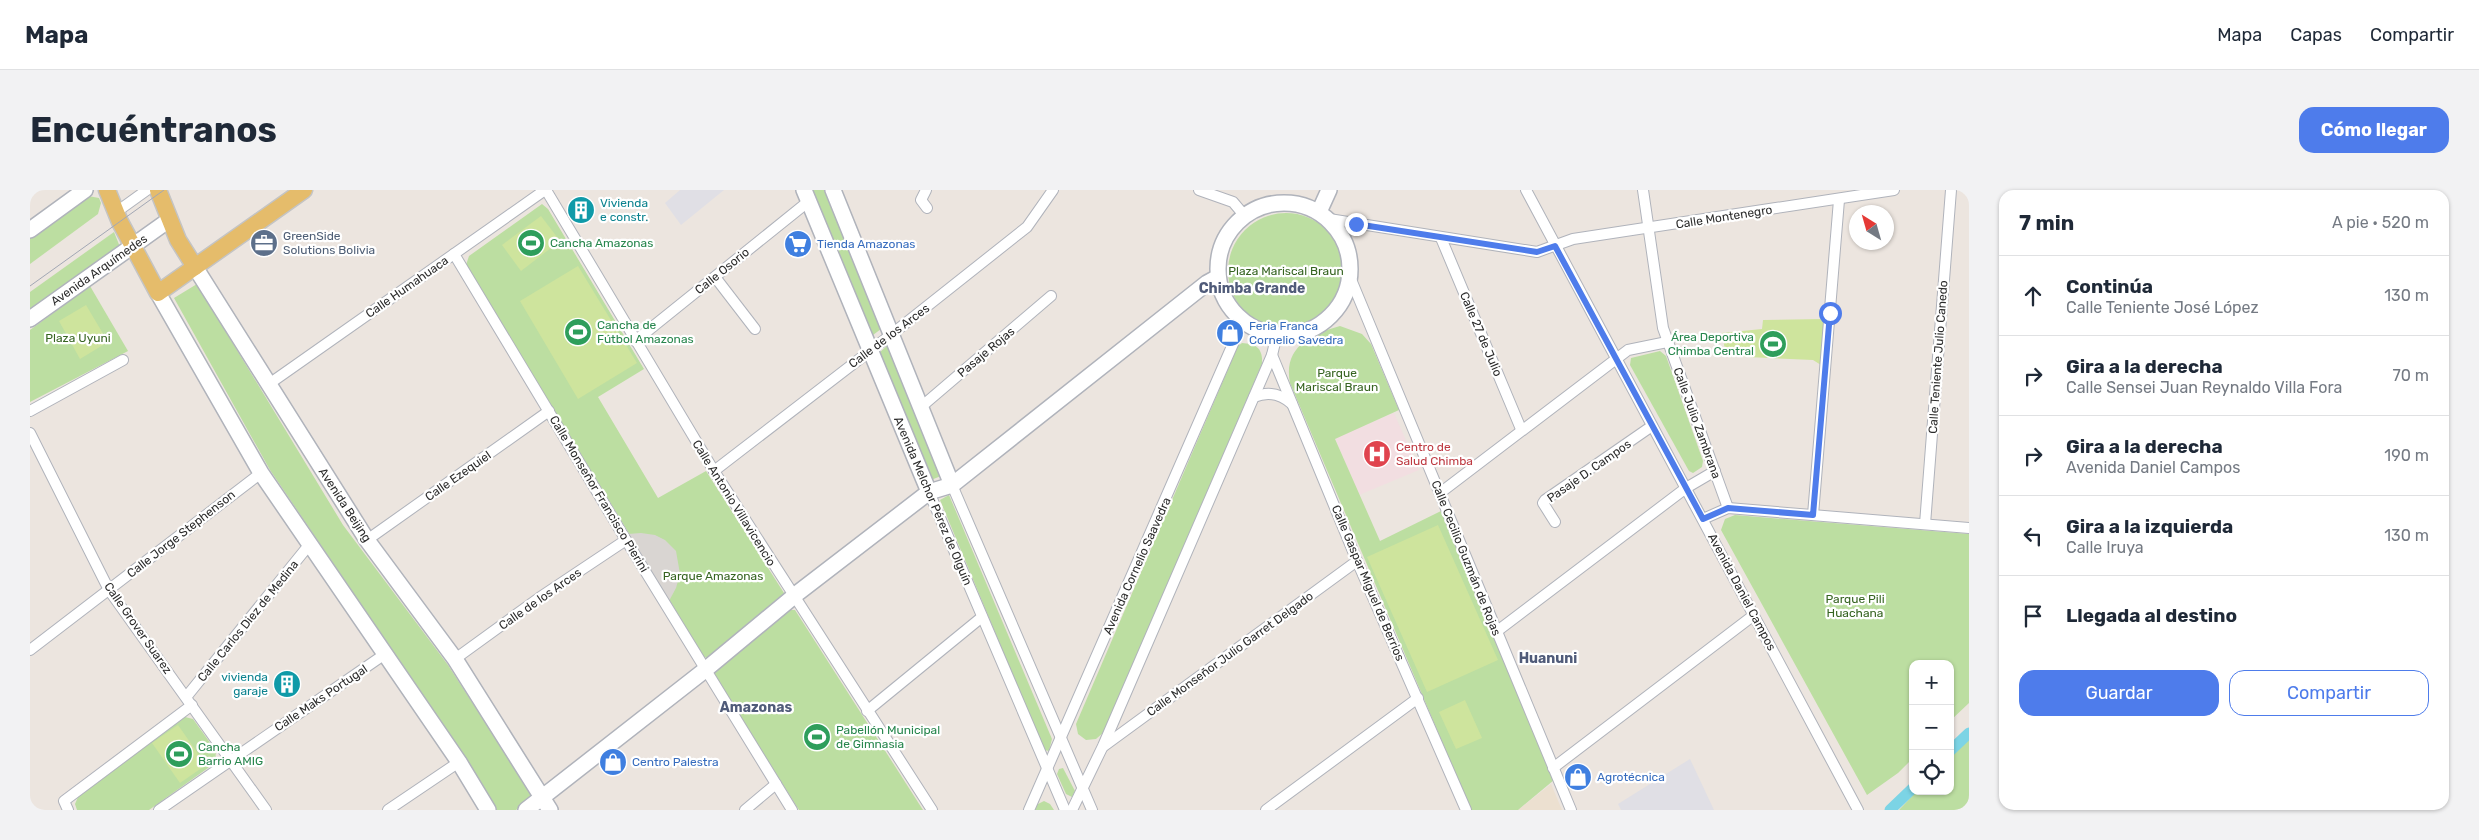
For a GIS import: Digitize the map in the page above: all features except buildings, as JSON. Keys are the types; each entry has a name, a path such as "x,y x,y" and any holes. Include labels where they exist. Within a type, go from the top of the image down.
{"main road":[{"path":"107,190 115,213 155,288 304,190"},
{"name":"Avenida Beijing","path":"158,190 178,240 192,262"},
{"path":"192,262 284,190"}],"street":[{"path":"30,230 85,190"},
{"path":"115,213 147,190"},
{"name":"Calle Humahuaca","path":"269,384 545,190"},
{"name":"Calle Antonio Villavicencio","path":"545,190 714,471 793,597 932,810"},
{"name":"Avenida Melchor Pérez de Olguín","path":"833,190 952,485 1092,810"},
{"path":"926,190 921,200 927,208"},
{"name":"Calle de los Arces","path":"714,471 1027,227 1052,190"},
{"path":"1198,190 1233,202 1244,215"},
{"path":"1324,216 1328,190"},
{"name":"Avenida Daniel Campos","path":"1526,190 1858,810"},
{"name":"Calle Julio Zambrana","path":"1643,190 1663,328 1728,508"},
{"name":"Calle Montenegro","path":"1324,216 1441,238 1537,252 1573,239 1839,200 1894,190"},
{"name":"Calle Teniente Julio Canedo","path":"1925,524 1951,190"},
{"name":"Calle Osorio","path":"635,341 715,277 806,196"},
{"name":"Avenida Melchor Pérez de Olguín","path":"806,196 929,492 1047,770 1066,810"},
{"path":"1294,196 1324,216 1339,232 1346,246 1350,261 1350,277 1343,299 1329,317 1300,333 1277,334 1259,330 1243,321 1229,306 1218,277 1218,260 1222,245 1234,226 1244,215 1294,196"},
{"path":"1813,515 1839,200"},
{"name":"Avenida Arquímedes","path":"30,319 169,220"},
{"name":"Calle 27 de Julio","path":"1441,238 1521,429"},
{"name":"Calle Monseñor Francisco Pierini","path":"454,254 705,670 792,810"},
{"name":"Avenida Beijing","path":"192,262 367,540 455,659 550,810"},
{"path":"715,277 755,329"},
{"path":"526,810 542,795 705,670 793,597 929,492 952,485 1207,283 1218,277"},
{"name":"Calle Cecilio Guzmán de Rojas","path":"1350,277 1571,810"},
{"path":"155,288 262,473 309,545 459,762 488,810"},
{"name":"Pasaje Rojas","path":"921,408 1051,296"},
{"name":"Avenida Cornelio Saavedra","path":"1029,810 1243,321"},
{"path":"1072,810 1103,746 1254,397 1272,355 1277,334"},
{"path":"1440,493 1521,429 1628,350 1667,342"},
{"name":"Calle Gaspar Miguel de Berrios","path":"1272,355 1358,561 1466,810"},
{"path":"30,412 122,360"},
{"path":"1254,397 1262,394 1277,394 1293,404"},
{"name":"Calle Ezequiel","path":"367,540 549,411"},
{"name":"Pasaje D. Campos","path":"1555,522 1545,508 1543,503 1545,500 1652,426"},
{"name":"Calle Grover Suarez","path":"30,433 109,590 190,700 266,810"},
{"path":"1496,632 1686,488 1715,471"},
{"name":"Calle Jorge Stephenson","path":"30,650 262,473"},
{"path":"1703,519 1728,508 1969,528"},
{"name":"Calle de los Arces","path":"455,659 539,598 626,540"},
{"name":"Calle Carlos Diez de Medina","path":"68,810 64,801 190,700 309,545"},
{"name":"Calle Monseñor Julio Garret Delgado","path":"1103,746 1358,561"},
{"path":"1553,768 1754,615"},
{"path":"868,711 982,617"},
{"name":"Calle Maks Portugal","path":"159,810 385,654"},
{"path":"1266,810 1418,698"},
{"path":"388,810 459,762"},
{"path":"745,810 776,784"}],"shaded area":[{"path":"680,190 724,190 681,225 665,203"},
{"name":"Centro de Salud Chimba","path":"1394,413 1419,470 1359,495 1335,438"},
{"path":"628,534 655,535 665,540 676,551 680,574 676,588 669,601"},
{"path":"1690,759 1714,810 1621,810 1618,804"},
{"path":"1551,784 1562,810 1518,810"}],"green space":[{"path":"812,190 824,190 881,329 873,335"},
{"path":"88,196 99,198 101,203 98,214 30,264 30,238"},
{"name":"Parque Amazonas","path":"542,204 548,209 644,369 598,397 658,498 706,471 784,593 784,598 708,658 704,657 466,265 469,256"},
{"name":"Plaza Mariscal Braun","path":"1286,213 1308,217 1318,222 1327,230 1335,239 1340,249 1344,271 1340,293 1335,303 1327,312 1318,320 1308,325 1286,329 1264,325 1254,320 1245,312 1237,303 1232,293 1228,271 1232,249 1237,239 1245,230 1254,222 1264,217"},
{"name":"Cancha Amazonas","path":"541,216 560,241 521,271 502,245"},
{"path":"114,232 120,247 30,310 30,292"},
{"name":"Cancha de Fútbol Amazonas","path":"578,266 637,363 578,399 520,301"},
{"path":"197,284 343,525 448,665 532,795 516,810 497,810 442,724 270,470 174,298"},
{"name":"Plaza Uyuni","path":"90,286 128,351 30,402 30,330"},
{"path":"86,305 108,342 80,359 59,321"},
{"name":"Área Deportiva Chimba Central","path":"1824,319 1821,365 1813,360 1726,356 1722,333 1762,329 1763,320"},
{"name":"Parque Mariscal Braun","path":"1340,326 1362,334 1371,344 1399,410 1335,439 1380,541 1441,511 1554,780 1518,810 1471,810 1290,383 1289,371 1291,360 1301,344 1319,333"},
{"path":"1242,343 1251,344 1260,350 1262,364 1104,732 1096,739 1086,740 1078,734 1076,724 1238,346"},
{"path":"888,345 941,476 931,480 879,353"},
{"path":"1660,351 1666,356 1703,461 1702,467 1693,473 1689,471 1630,365 1631,358"},
{"path":"949,495 1052,739 1049,751 1044,750 940,500"},
{"name":"Parque Pili Huachana","path":"1735,515 1969,534 1969,703 1954,717 1954,660 1909,660 1909,762 1898,773 1867,795 1721,530 1725,519"},
{"path":"1438,525 1498,660 1427,692 1367,557"},
{"name":"Parque Amazonas","path":"788,610 795,610 923,810 799,810 714,675 715,669"},
{"path":"1465,700 1482,738 1456,749 1439,712"},
{"path":"185,717 193,719 216,751 215,763 149,810 77,810 75,804 78,797"},
{"name":"Cancha Barrio AMIG","path":"178,725 206,765 180,783 152,743"},
{"path":"1969,739 1969,810 1899,810 1913,795 1954,795 1954,754"},
{"path":"1063,768 1075,791 1072,797 1066,794 1057,774 1059,769"},
{"path":"1044,801 1050,804 1054,810 1034,810 1036,805"}],"waterway":[{"path":"1951,750 1969,733"},
{"path":"1890,810 1909,792"}],"tram line":[{"path":"30,286 164,190"}],"place":[{"name":"Vivienda e constr.","path":"581,210"},
{"name":"GreenSide Solutions Bolivia","path":"264,243"},
{"name":"Cancha Amazonas","path":"531,243"},
{"name":"Tienda Amazonas","path":"798,244"},
{"name":"Cancha de Fútbol Amazonas","path":"578,332"},
{"name":"Feria Franca Cornelio Savedra","path":"1230,333"},
{"name":"Área Deportiva Chimba Central","path":"1773,344"},
{"name":"Centro de Salud Chimba","path":"1377,454"},
{"name":"vivienda garaje","path":"287,684"},
{"name":"Pabellón Municipal de Gimnasia","path":"817,737"},
{"name":"Cancha Barrio AMIG","path":"179,754"},
{"name":"Centro Palestra","path":"613,762"},
{"name":"Agrotécnica","path":"1578,777"}],"district":[{"name":"Chimba Grande","path":"1252,288"},
{"name":"Huanuni","path":"1548,658"},
{"name":"Amazonas","path":"756,707"}],"route":[{"path":"1356,224 1537,252 1555,246 1703,519 1728,508 1813,515 1830,313"}]}
